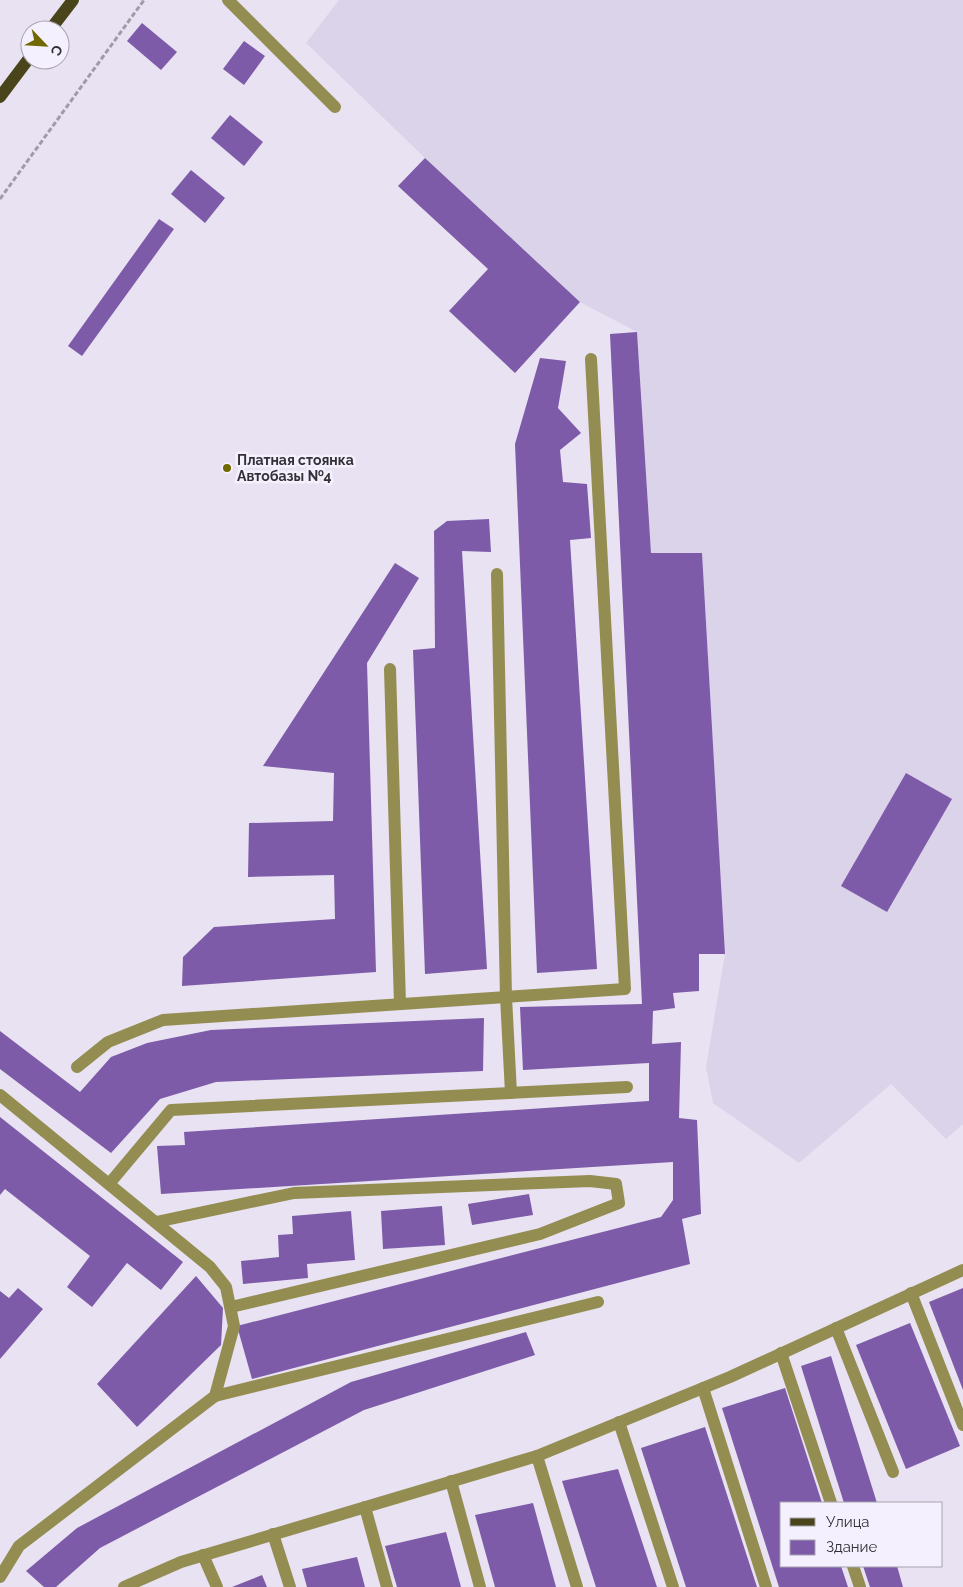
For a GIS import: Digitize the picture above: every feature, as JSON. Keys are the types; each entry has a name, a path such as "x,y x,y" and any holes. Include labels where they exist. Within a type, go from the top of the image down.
{"main road":[{"path":"58,20 73,0"},
{"path":"0,97 20,70"}],"lane":[{"path":"228,0 335,107"},
{"path":"76,1067 108,1042 163,1020 625,989 591,359"},
{"path":"497,574 506,997 511,1093"},
{"path":"390,669 400,1004"},
{"path":"109,1184 172,1110 627,1087"},
{"path":"0,1095 210,1267 226,1287 234,1326 215,1396"},
{"path":"156,1222 294,1193 590,1181 616,1184 619,1203 540,1234 231,1307"},
{"path":"124,1587 181,1562 203,1555 537,1456 703,1388 963,1270"},
{"path":"911,1293 963,1425"},
{"path":"0,1577 19,1546 215,1396 598,1302"},
{"path":"836,1328 893,1472"},
{"path":"781,1353 832,1502"},
{"path":"703,1388 766,1587"},
{"path":"619,1422 673,1587"},
{"path":"537,1456 577,1587"},
{"path":"451,1481 480,1587"},
{"path":"365,1507 387,1587"},
{"path":"273,1534 290,1587"},
{"path":"203,1555 217,1587"},
{"path":"852,1567 860,1587"}],"path":[{"path":"0,199 144,0"}],"shaded area":[{"path":"339,0 963,0 963,1124 946,1139 891,1084 799,1163 713,1103 706,1067 725,954 702,554 651,553 637,332 580,302 425,158 306,43"}],"building":[{"path":"142,23 177,52 161,70 127,41"},
{"path":"244,41 265,56 244,85 223,69"},
{"path":"230,115 263,142 244,166 211,138"},
{"path":"425,158 580,302 515,373 449,311 488,269 398,186"},
{"path":"191,170 225,198 205,223 171,194"},
{"path":"159,219 174,229 82,356 68,346"},
{"path":"637,332 651,553 702,553 725,954 699,954 699,991 673,993 675,1008 653,1011 652,1044 681,1042 679,1118 697,1120 701,1214 682,1219 690,1264 252,1379 237,1326 661,1217 673,1200 673,1162 161,1194 157,1146 185,1145 184,1132 649,1101 649,1063 523,1070 520,1007 642,1004 610,334"},
{"path":"540,358 566,361 558,408 581,433 560,450 563,482 587,484 591,538 570,540 597,969 537,973 515,444"},
{"path":"489,519 491,552 462,551 487,969 425,974 413,650 435,648 434,531 447,521"},
{"path":"395,563 419,578 367,663 376,972 182,986 183,957 214,927 335,919 334,875 248,877 249,823 333,821 334,773 263,766"},
{"path":"906,773 952,799 887,912 841,886"},
{"path":"484,1018 483,1071 216,1082 160,1099 111,1153 0,1069 0,1031 80,1092 111,1057 147,1043 211,1030"},
{"path":"0,1117 183,1262 161,1290 127,1263 92,1307 67,1287 90,1256 5,1189 0,1195"},
{"path":"529,1194 533,1215 472,1225 468,1204"},
{"path":"442,1206 445,1245 383,1249 381,1211"},
{"path":"351,1211 355,1260 307,1264 308,1278 243,1284 241,1261 279,1257 278,1235 293,1234 292,1216"},
{"path":"196,1276 223,1308 221,1345 137,1427 97,1384"},
{"path":"18,1288 43,1309 0,1359 0,1291 9,1298"},
{"path":"963,1288 963,1390 929,1302"},
{"path":"910,1323 960,1446 906,1469 856,1345"},
{"path":"526,1332 535,1355 364,1410 100,1548 56,1587 44,1587 26,1571 77,1528 351,1382"},
{"path":"831,1356 877,1502 844,1502 801,1366"},
{"path":"785,1388 822,1502 780,1502 780,1567 841,1567 848,1587 779,1587 722,1408"},
{"path":"705,1427 757,1587 686,1587 641,1448"},
{"path":"618,1469 657,1587 596,1587 562,1481"},
{"path":"533,1503 556,1587 495,1587 475,1515"},
{"path":"446,1532 461,1587 397,1587 385,1546"},
{"path":"357,1557 365,1587 307,1587 302,1569"},
{"path":"863,1567 897,1567 903,1587 870,1587"},
{"path":"262,1575 267,1587 232,1587"}],"place":[{"name":"Платная стоянка Автобазы №4","path":"227,468"}]}
